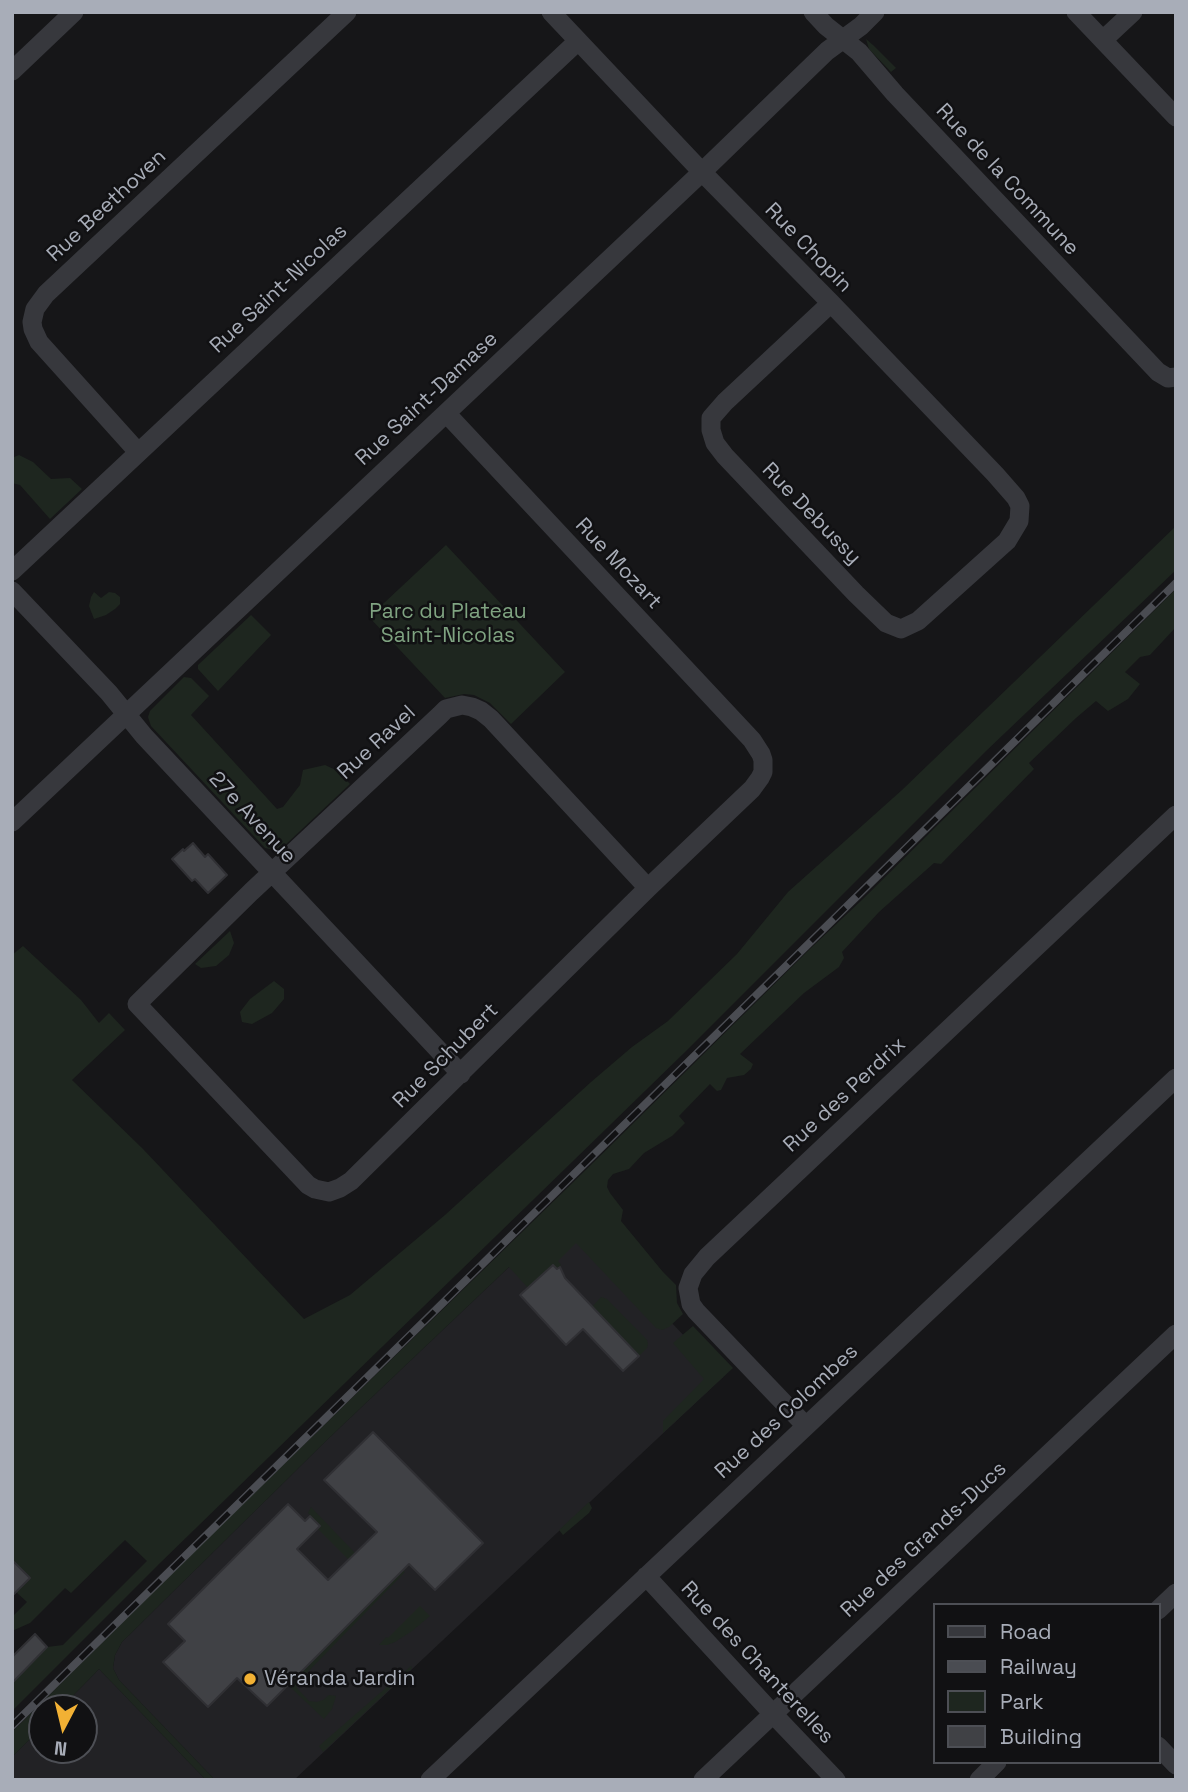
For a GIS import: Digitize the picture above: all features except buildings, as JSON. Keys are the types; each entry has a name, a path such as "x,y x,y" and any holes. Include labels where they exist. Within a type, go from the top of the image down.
{"street":[{"path":"12,71 74,12"},
{"name":"Rue Beethoven","path":"138,452 39,342 32,323 35,309 47,294 347,12"},
{"name":"Rue Chopin","path":"551,12 1001,481 1020,506 1019,521"},
{"name":"Rue de la Commune","path":"813,12 859,52 895,94 1158,372 1172,378"},
{"name":"Rue Saint-Damase","path":"12,822 827,51 875,12"},
{"path":"1076,12 1176,117"},
{"path":"1103,40 1132,12"},
{"name":"Rue Saint-Nicolas","path":"12,571 578,41"},
{"name":"Rue Debussy","path":"831,303 715,412 711,418 712,437 725,456 856,594 886,623 901,629 918,621 1007,541 1019,521"},
{"name":"Rue Mozart","path":"446,413 757,747"},
{"name":"27e Avenue","path":"12,591 461,1074"},
{"name":"Rue Ravel","path":"137,1004 446,709 462,705 481,710 492,719 648,888"},
{"name":"Rue Schubert","path":"137,1004 308,1185 321,1191 335,1190 351,1181 756,784 764,765 757,747"},
{"name":"Rue des Perdrix","path":"806,1426 696,1311 691,1304 688,1288 693,1274 707,1257 1176,815"},
{"name":"Rue des Colombes","path":"430,1780 1176,1078"},
{"name":"Rue des Grands-Ducs","path":"703,1780 1176,1334"},
{"name":"Rue des Chanterelles","path":"646,1576 835,1780"},
{"path":"1160,1608 1176,1593"},
{"path":"1160,1748 1176,1765"},
{"path":"979,1780 995,1764"}],"shaded area":[{"path":"567,1212 723,1377 294,1780 215,1780 119,1680 113,1668 115,1655 122,1642 329,1438"},
{"path":"99,1669 206,1780 12,1780 12,1757 28,1741 28,1764 98,1764 98,1694 75,1694"}],"green space":[{"path":"866,39 896,68 891,72 869,49"},
{"path":"19,455 33,462 51,479 70,478 82,489 50,519 20,485 12,483 12,458"},
{"path":"1176,526 1176,570 985,752 684,1053 158,1565 12,1711 12,1673 17,1677 47,1647 63,1645 147,1561 125,1540 71,1593 65,1588 30,1623 12,1631 12,1617 27,1602 16,1592 30,1578 12,1560 12,955 23,946 81,1000 99,1023 109,1013 125,1030 72,1080 143,1149 304,1319 350,1295 445,1215 591,1082 668,1021 737,954 788,892 902,790"},
{"name":"Parc du Plateau Saint-Nicolas","path":"446,545 565,672 511,724 490,703 474,695 445,698 369,617"},
{"path":"1176,589 1176,627 1150,655 1140,657 1125,672 1140,684 1128,699 1108,711 1096,701 1076,718 1029,763 1034,769 941,864 934,863 879,912 842,952 844,958 839,967 804,993 740,1054 753,1064 751,1069 744,1075 727,1078 721,1090 717,1091 710,1084 679,1116 685,1123 672,1136 644,1153 629,1169 613,1174 608,1180 610,1193 623,1210 621,1221 676,1285 677,1303 683,1314 669,1327 662,1330 656,1328 576,1243 558,1261 561,1265 557,1269 552,1265 528,1288 509,1267 329,1438 122,1642 115,1655 113,1668 119,1680 215,1780 206,1780 99,1669 75,1694 50,1694 812,947"},
{"path":"94,592 101,598 109,592 115,593 120,597 120,604 106,615 94,619 89,606"},
{"path":"251,615 271,635 218,691 198,669 198,665"},
{"path":"184,677 191,678 209,696 191,715 277,809 283,807 300,785 303,770 325,765 338,771 350,784 282,848 265,848 151,726 148,717 150,711"},
{"path":"230,931 234,943 229,955 216,966 201,968 195,964"},
{"path":"274,981 284,989 284,999 272,1013 252,1024 242,1022 240,1012 250,999"},
{"path":"601,1297 607,1299 647,1340 647,1348 639,1356 592,1307"},
{"path":"693,1326 733,1368 663,1433 663,1421 704,1379 673,1343"},
{"path":"589,1502 592,1508 589,1513 563,1535 559,1530"},
{"path":"311,1507 355,1553 349,1560 318,1529 320,1526 308,1513"},
{"path":"403,1571 405,1572 296,1684 309,1701 317,1702 329,1695 336,1696 332,1709 324,1719 288,1685"},
{"path":"420,1606 430,1616 395,1642 379,1645 388,1638"},
{"path":"411,1666 412,1668 323,1752 319,1746"},
{"path":"28,1716 28,1741 12,1757 12,1732"}],"railway":[{"path":"12,1726 1176,583"}],"place":[{"name":"Véranda Jardin","path":"250,1679"}]}
